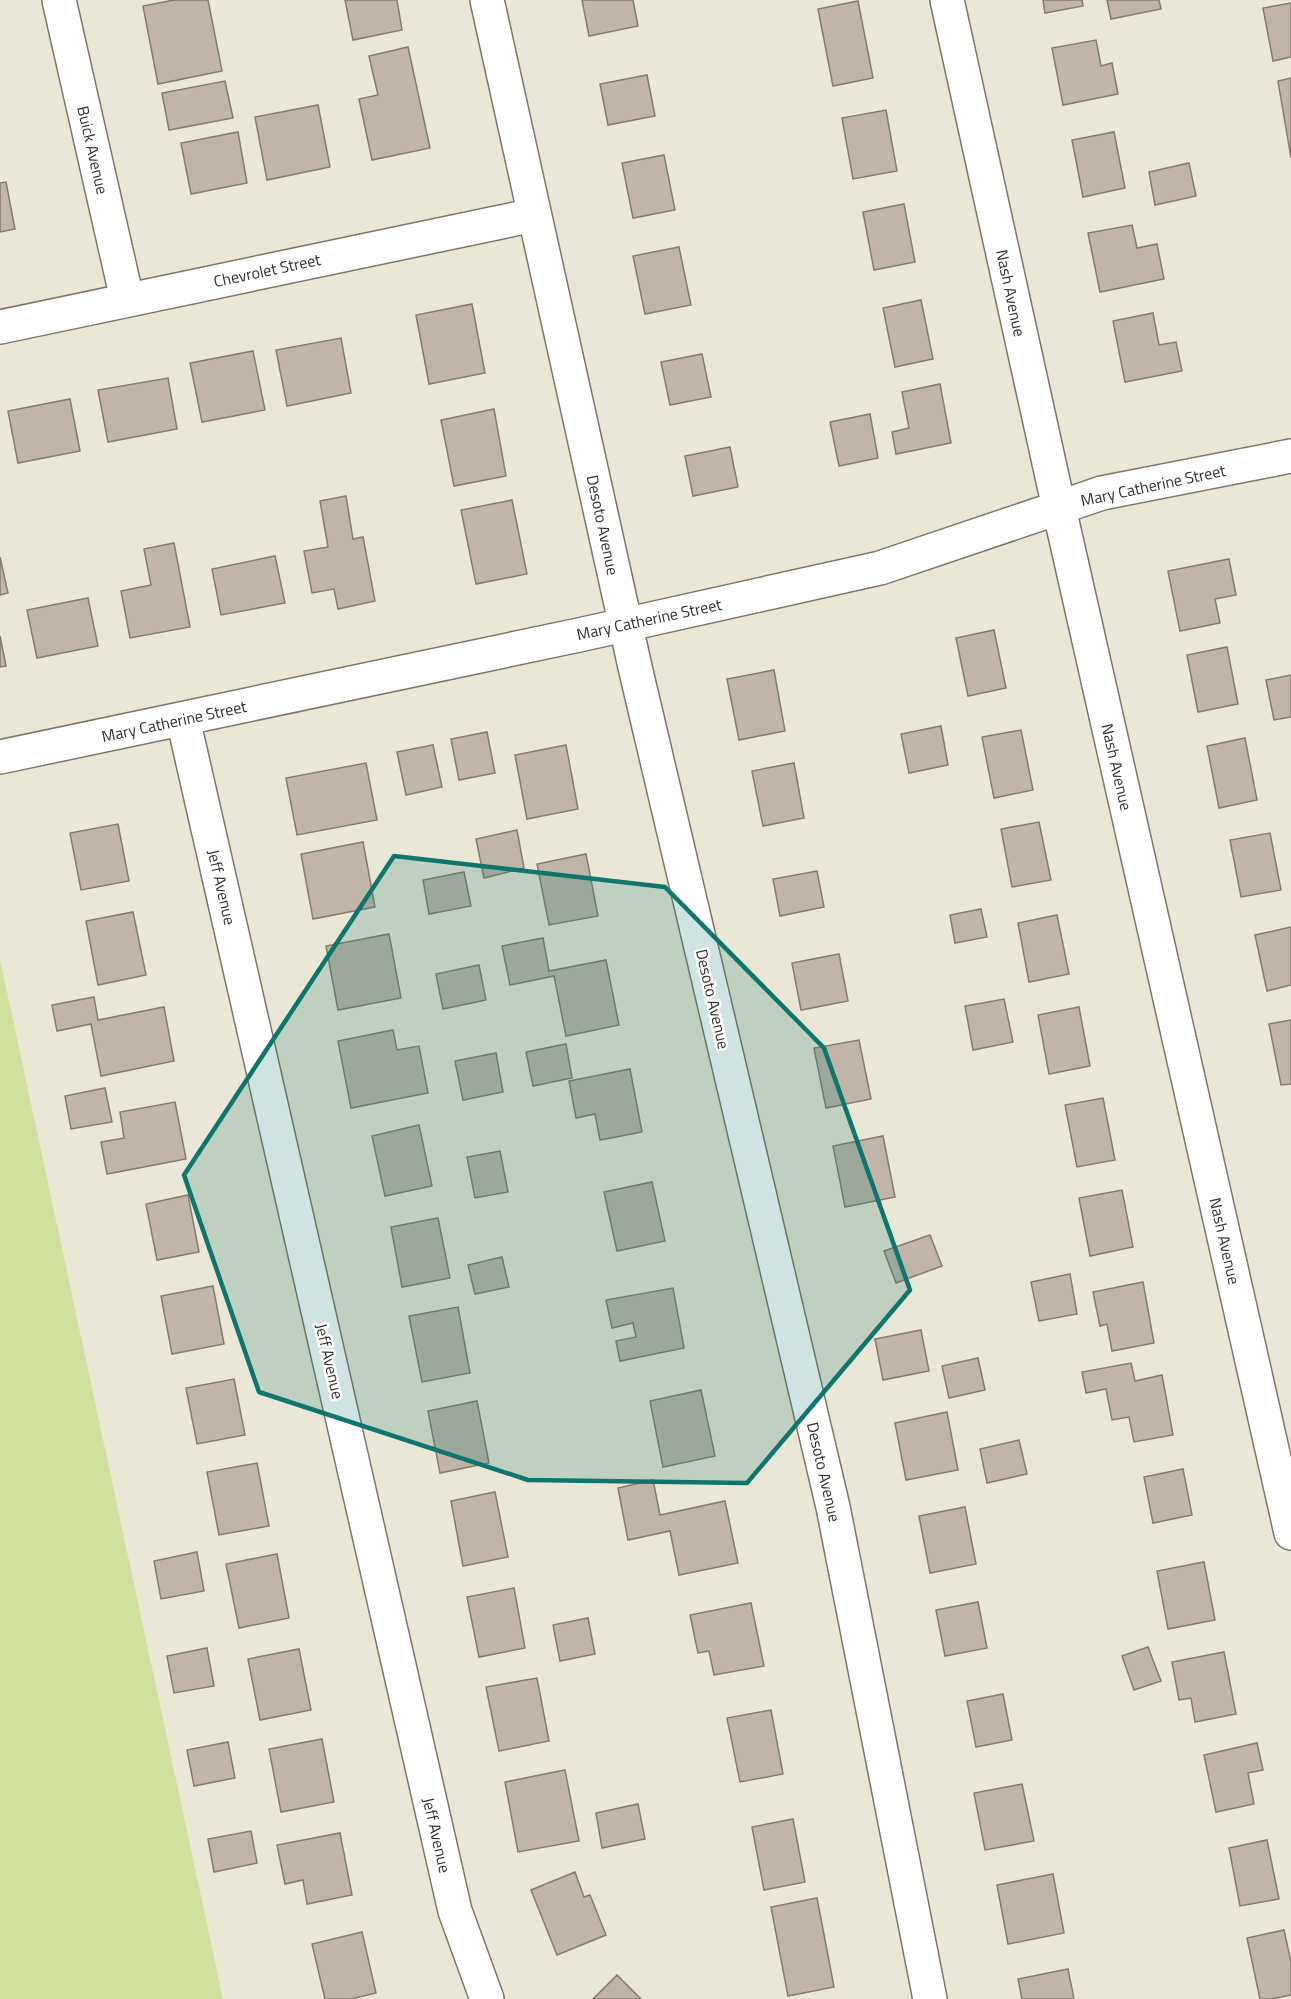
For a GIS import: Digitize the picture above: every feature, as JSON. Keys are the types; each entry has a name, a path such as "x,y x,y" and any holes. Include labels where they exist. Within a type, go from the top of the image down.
{"street":[{"name":"Buick Avenue","path":"59,0 127,299"},
{"name":"Desoto Avenue","path":"487,0 626,625 833,1508 930,1999"},
{"name":"Nash Avenue","path":"947,0 1059,508 1291,1533"},
{"name":"Chevrolet Street","path":"0,327 534,215"},
{"name":"Mary Catherine Street","path":"0,757 626,625 880,568 1102,494 1291,456"},
{"name":"Jeff Avenue","path":"183,719 455,1911 487,1999"}],"highlighted area":[{"path":"394,856 665,887 824,1048 910,1290 747,1483 528,1480 259,1392 184,1175"}],"green space":[{"path":"0,959 223,1999 0,1999"}],"building":[{"path":"174,0 208,0 222,71 158,84 143,6"},
{"path":"345,0 397,0 402,30 353,40"},
{"path":"582,0 633,0 638,26 589,36"},
{"path":"1043,0 1082,0 1083,6 1045,13"},
{"path":"1107,0 1159,0 1161,9 1111,19"},
{"path":"858,1 873,78 833,86 818,9"},
{"path":"1291,3 1291,57 1273,61 1263,8"},
{"path":"1096,40 1101,66 1112,63 1118,94 1063,105 1052,48"},
{"path":"408,47 430,148 372,160 359,99 378,95 369,56"},
{"path":"647,75 655,116 608,125 600,84"},
{"path":"1291,78 1291,158 1278,81"},
{"path":"225,81 233,118 169,130 162,93"},
{"path":"318,105 330,167 267,180 255,117"},
{"path":"886,110 897,171 853,179 842,118"},
{"path":"238,132 247,183 191,194 181,143"},
{"path":"1114,132 1125,188 1083,197 1072,140"},
{"path":"664,155 675,210 633,218 622,163"},
{"path":"1189,163 1196,196 1155,205 1149,172"},
{"path":"6,182 15,229 0,232 0,183"},
{"path":"904,204 915,262 874,270 863,212"},
{"path":"1132,225 1137,248 1157,244 1164,279 1100,292 1088,233"},
{"path":"679,247 691,305 645,314 633,256"},
{"path":"921,300 933,359 895,367 883,308"},
{"path":"472,304 485,373 429,384 416,315"},
{"path":"1153,313 1159,345 1176,342 1182,371 1125,382 1113,321"},
{"path":"341,338 351,393 287,406 276,350"},
{"path":"253,351 265,410 202,422 190,363"},
{"path":"702,354 711,397 670,405 661,362"},
{"path":"168,378 177,429 108,442 98,390"},
{"path":"940,384 951,443 896,454 892,432 909,428 902,392"},
{"path":"70,399 80,451 18,463 8,411"},
{"path":"494,409 506,476 454,486 441,420"},
{"path":"870,414 878,458 839,466 830,422"},
{"path":"730,447 738,487 693,496 685,456"},
{"path":"346,496 353,539 363,537 375,601 338,609 334,589 312,593 304,551 328,547 320,501"},
{"path":"512,500 527,574 476,584 461,510"},
{"path":"174,543 190,627 130,638 121,591 151,585 144,549"},
{"path":"275,556 285,603 221,615 212,569"},
{"path":"0,557 8,593 0,595"},
{"path":"1229,559 1236,595 1215,599 1220,623 1180,631 1168,571"},
{"path":"88,598 98,646 37,658 27,610"},
{"path":"994,630 1006,688 968,696 956,638"},
{"path":"0,636 6,666 0,667"},
{"path":"1227,647 1238,704 1198,712 1187,655"},
{"path":"774,670 785,731 739,740 727,679"},
{"path":"1291,675 1291,717 1274,720 1266,680"},
{"path":"941,726 948,765 909,773 901,734"},
{"path":"1021,730 1033,790 994,798 982,737"},
{"path":"487,732 495,773 459,780 451,739"},
{"path":"1245,738 1257,800 1219,808 1207,746"},
{"path":"433,745 442,787 406,795 397,752"},
{"path":"566,745 578,809 527,819 515,755"},
{"path":"366,763 377,820 297,835 286,778"},
{"path":"794,763 804,818 763,826 752,771"},
{"path":"1039,822 1051,880 1012,887 1001,829"},
{"path":"118,824 129,881 81,890 70,833"},
{"path":"517,830 524,868 484,878 476,839"},
{"path":"1270,833 1281,890 1241,897 1230,840"},
{"path":"363,842 375,907 313,919 301,854"},
{"path":"586,854 598,916 549,925 537,864"},
{"path":"817,871 824,907 780,916 773,879"},
{"path":"464,872 471,906 429,914 423,880"},
{"path":"981,909 987,937 955,943 950,915"},
{"path":"133,912 146,975 98,985 86,921"},
{"path":"1057,915 1069,974 1029,982 1018,923"},
{"path":"1291,927 1291,985 1267,991 1255,935"},
{"path":"389,934 401,998 338,1010 326,946"},
{"path":"543,938 549,971 606,960 619,1025 566,1036 554,976 510,985 502,946"},
{"path":"839,954 848,1001 801,1010 792,963"},
{"path":"479,965 486,1000 443,1009 436,974"},
{"path":"94,997 98,1020 164,1007 174,1061 101,1076 91,1024 57,1031 52,1005"},
{"path":"1004,999 1013,1042 973,1050 965,1006"},
{"path":"1079,1007 1090,1066 1049,1074 1038,1015"},
{"path":"1291,1020 1291,1084 1281,1085 1269,1024"},
{"path":"393,1030 397,1050 419,1046 428,1093 351,1108 338,1041"},
{"path":"859,1040 871,1099 826,1108 814,1048"},
{"path":"566,1044 572,1078 533,1086 526,1052"},
{"path":"496,1053 503,1092 463,1100 455,1061"},
{"path":"630,1069 642,1132 600,1140 595,1114 576,1118 569,1081"},
{"path":"105,1088 112,1122 71,1129 65,1096"},
{"path":"1103,1098 1115,1160 1077,1167 1065,1105"},
{"path":"175,1102 186,1159 107,1174 101,1142 124,1138 120,1112"},
{"path":"419,1125 432,1186 385,1196 372,1136"},
{"path":"883,1136 895,1197 845,1207 833,1146"},
{"path":"500,1151 508,1192 475,1198 467,1157"},
{"path":"652,1182 665,1241 617,1251 604,1192"},
{"path":"1122,1190 1133,1247 1090,1256 1079,1198"},
{"path":"188,1195 199,1252 157,1260 146,1204"},
{"path":"438,1218 450,1278 402,1287 391,1227"},
{"path":"930,1235 942,1266 896,1283 884,1251"},
{"path":"502,1257 509,1287 475,1294 468,1265"},
{"path":"1070,1274 1077,1314 1039,1321 1031,1282"},
{"path":"1143,1282 1154,1343 1112,1351 1107,1324 1100,1326 1093,1292"},
{"path":"213,1286 224,1344 172,1354 161,1296"},
{"path":"673,1288 684,1348 620,1361 616,1341 636,1337 633,1323 612,1328 606,1300"},
{"path":"458,1307 470,1373 422,1382 409,1316"},
{"path":"921,1330 929,1371 883,1380 875,1339"},
{"path":"978,1358 985,1390 949,1398 942,1366"},
{"path":"1131,1363 1135,1381 1162,1375 1173,1435 1134,1442 1129,1417 1112,1420 1106,1389 1086,1393 1082,1372"},
{"path":"234,1379 245,1435 197,1444 186,1388"},
{"path":"701,1390 715,1456 663,1467 650,1401"},
{"path":"477,1401 489,1463 440,1473 428,1411"},
{"path":"947,1412 958,1470 906,1480 895,1423"},
{"path":"1019,1440 1027,1474 987,1483 980,1449"},
{"path":"257,1463 269,1526 219,1535 207,1472"},
{"path":"1183,1469 1192,1515 1153,1523 1144,1477"},
{"path":"653,1480 660,1515 725,1501 738,1563 679,1575 670,1531 628,1540 618,1488"},
{"path":"495,1492 508,1557 463,1566 451,1501"},
{"path":"965,1507 976,1564 930,1573 919,1516"},
{"path":"197,1552 204,1591 161,1599 154,1561"},
{"path":"277,1554 289,1618 239,1628 226,1564"},
{"path":"1204,1562 1215,1620 1168,1629 1157,1571"},
{"path":"514,1588 525,1648 479,1657 467,1597"},
{"path":"978,1602 987,1648 945,1656 936,1610"},
{"path":"751,1603 764,1666 714,1675 709,1651 698,1653 690,1615"},
{"path":"588,1618 595,1654 560,1661 553,1625"},
{"path":"1148,1647 1161,1681 1134,1690 1122,1656"},
{"path":"207,1648 214,1686 174,1693 167,1656"},
{"path":"299,1649 311,1710 260,1720 248,1659"},
{"path":"1224,1652 1236,1714 1195,1722 1191,1698 1179,1700 1172,1662"},
{"path":"537,1678 549,1741 499,1751 486,1687"},
{"path":"1003,1694 1012,1740 976,1747 967,1701"},
{"path":"771,1710 783,1774 740,1782 727,1718"},
{"path":"322,1739 334,1802 281,1812 269,1749"},
{"path":"228,1742 235,1778 194,1786 187,1750"},
{"path":"1257,1743 1263,1770 1248,1773 1254,1804 1216,1812 1204,1755"},
{"path":"565,1770 579,1841 518,1852 505,1782"},
{"path":"1022,1784 1034,1841 985,1850 974,1793"},
{"path":"638,1804 645,1839 602,1848 596,1813"},
{"path":"793,1819 805,1882 764,1890 752,1827"},
{"path":"251,1831 257,1863 214,1872 208,1839"},
{"path":"340,1833 352,1895 307,1904 303,1880 285,1884 277,1845"},
{"path":"1267,1840 1279,1899 1240,1906 1229,1848"},
{"path":"575,1872 584,1897 590,1895 606,1935 557,1955 531,1890"},
{"path":"1053,1874 1064,1933 1008,1944 997,1885"},
{"path":"817,1898 834,1987 788,1996 771,1907"},
{"path":"1284,1930 1291,1962 1291,1995 1260,1999 1247,1938"},
{"path":"362,1932 376,1993 351,1999 325,1999 312,1944"},
{"path":"1068,1969 1074,1999 1022,1999 1018,1979"},
{"path":"617,1975 641,1999 593,1999"}]}
